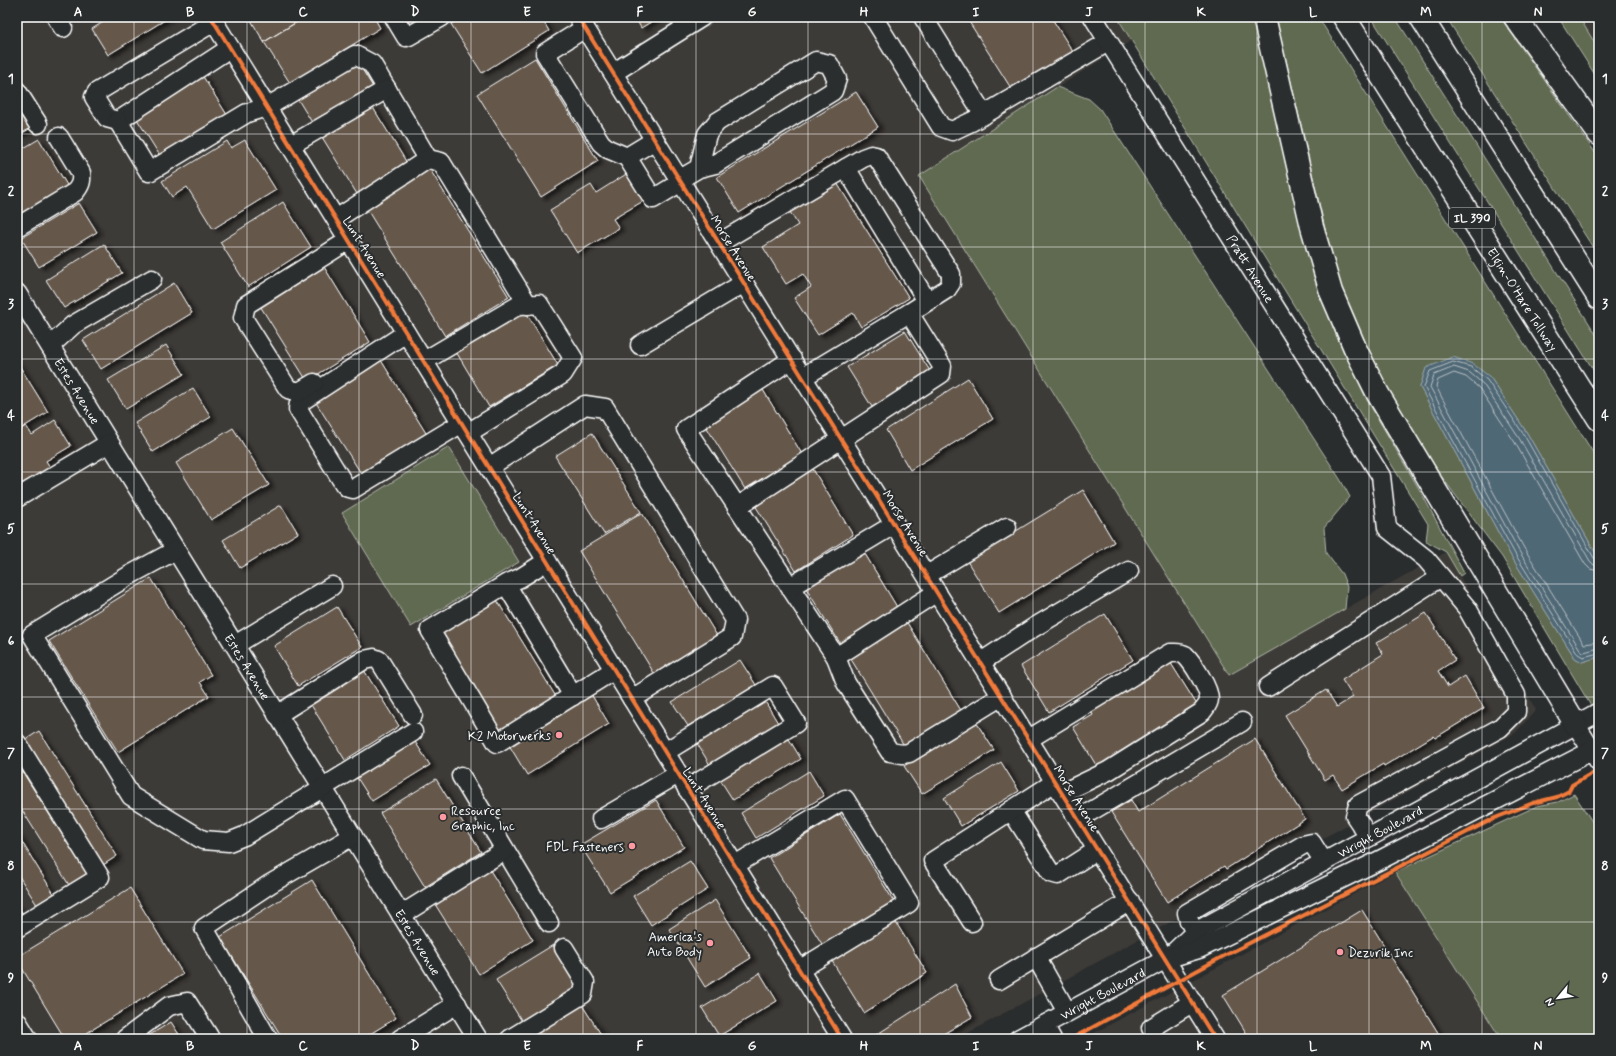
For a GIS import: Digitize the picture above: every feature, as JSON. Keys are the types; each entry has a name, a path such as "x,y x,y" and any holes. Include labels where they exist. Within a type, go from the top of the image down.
{"highway":[{"path":"1264,17 1312,227 1331,292 1355,348 1378,394 1576,724"},
{"name":"Elgin-O'Hare Tollway","path":"1344,17 1599,420"},
{"path":"1421,17 1599,298"},
{"path":"1515,17 1599,134"}],"street":[{"path":"394,17 406,37 442,17"},
{"path":"613,73 702,17"},
{"path":"873,17 941,127 952,131 984,115 1108,42"},
{"path":"923,17 984,115"},
{"name":"Pratt Avenue","path":"1093,17 1381,476 1387,528 1426,559 1441,577"},
{"path":"213,19 97,92 94,98 107,118 118,120 230,48"},
{"name":"Lunt Avenue","path":"213,19 842,1039"},
{"path":"582,22 545,53 601,143 608,149 627,157 653,199 699,168 716,164 833,91 838,79 829,64 816,61 717,122 707,134 699,168"},
{"name":"Morse Avenue","path":"582,22 1215,1039"},
{"path":"118,120 149,172 247,113 267,107 355,55 372,64 428,159"},
{"path":"291,145 387,89"},
{"path":"17,91 38,124"},
{"path":"17,227 75,192 79,187 82,180 81,173 59,137"},
{"path":"627,157 655,140"},
{"path":"719,243 863,158 871,155 876,156 951,274 951,283 947,289 803,377"},
{"path":"336,219 428,159 441,162 528,305"},
{"path":"846,168 927,301"},
{"path":"349,240 246,305 243,318 288,389 299,392 405,330"},
{"path":"50,346 74,325 152,279"},
{"path":"640,345 744,283"},
{"path":"405,330 299,403 298,410 344,484 348,488 353,489 563,374 573,358 539,304 519,305 424,361"},
{"name":"Estes Avenue","path":"20,306 50,346 478,1039"},
{"path":"738,507 942,372 942,366 909,313"},
{"path":"792,359 686,429 836,657 846,683 890,752 902,754 910,753 1002,696"},
{"path":"489,467 585,405 605,408 735,620 732,637 632,699"},
{"path":"17,498 110,443"},
{"path":"790,587 895,524"},
{"path":"927,575 1007,527"},
{"path":"176,550 130,575 32,635 92,736 131,796 203,840 229,842 244,836 324,789 413,732"},
{"path":"546,561 520,578 506,584 430,630 497,743 614,670"},
{"path":"981,662 1033,628 1129,571"},
{"path":"1268,687 1441,577 1467,608 1516,695 1516,712 1500,728 1358,805 1355,816 1369,837"},
{"path":"506,584 573,696"},
{"path":"234,645 332,586"},
{"path":"836,657 937,592"},
{"path":"972,922 933,861 1011,810 1059,787 1108,771 1202,712 1207,706 1209,698 1206,686 1184,655 1178,652 1170,653 1029,739"},
{"path":"278,714 364,660 374,658 379,660 413,715"},
{"path":"665,752 773,686 781,698 796,723 688,789"},
{"name":"Wright Boulevard","path":"1018,1039 1048,1032 1068,1012 1199,940 1324,862 1599,712"},
{"path":"1078,819 1242,722"},
{"path":"1576,724 1597,753"},
{"path":"17,743 100,877 17,928"},
{"name":"Wright Boulevard","path":"1199,940 1378,861 1597,753"},
{"path":"601,819 678,774"},
{"path":"461,776 549,923"},
{"path":"735,865 845,800 849,806 908,903 799,970"},
{"path":"1011,810 1051,872 1058,875 1098,850"},
{"path":"268,1039 204,928 270,884 353,836"},
{"path":"1199,940 1189,921 1187,913 1304,845 1312,843 1324,862"},
{"path":"402,915 505,850"},
{"path":"999,980 1130,901"},
{"path":"510,1039 583,994 585,982 564,948"},
{"path":"1036,958 1068,1012"},
{"path":"125,1039 170,1006 187,1002 210,1038"},
{"path":"1151,1028 1193,1002"},
{"path":"400,1039 457,1004"},
{"path":"17,1021 28,1039"}],"shaded area":[{"path":"17,17 1117,17 1132,40 919,176 1229,675 1446,552 1536,710 1515,733 957,1039 17,1039"},
{"path":"1579,17 1599,17 1599,50"},
{"path":"1395,872 1501,1039 1083,1039"}],"green space":[{"path":"1117,17 1253,17 1299,220 1315,280 1337,337 1367,400 1422,494 1464,573 1460,576 1446,552 1426,541 1428,524"},
{"path":"1276,17 1318,17 1599,462 1599,559 1527,433 1490,377 1426,369 1420,387 1511,556 1575,658 1582,662 1599,656 1599,702 1591,706 1502,557 1441,476 1383,383 1363,343 1343,293 1329,246"},
{"path":"1371,17 1395,17 1599,339 1599,379"},
{"path":"1446,17 1500,17 1599,158 1599,257"},
{"path":"1558,17 1579,17 1599,50 1599,81"},
{"path":"1057,87 1089,99 1100,109 1340,479 1350,497 1324,528 1326,553 1342,574 1347,587 1345,609 1229,675 919,176"},
{"path":"449,447 519,562 411,627 342,513"},
{"path":"1574,794 1599,832 1599,1039 1501,1039 1395,872 1537,806 1558,802"}],"water":[{"path":"1453,357 1473,364 1490,377 1527,433 1599,559 1599,657 1582,662 1575,658 1511,556 1420,387 1426,368"}],"building":[{"path":"111,17 168,18 108,55 92,29"},
{"path":"249,17 305,17 264,42"},
{"path":"305,17 374,17 380,28 290,83 264,42"},
{"path":"398,17 434,17 408,33"},
{"path":"463,17 541,17 549,31 482,73 451,24"},
{"path":"635,17 659,17 641,28"},
{"path":"966,17 1051,17 1075,55 1014,93"},
{"path":"535,58 598,161 541,197 477,94"},
{"path":"357,61 373,87 313,124 297,98"},
{"path":"202,75 229,118 162,159 135,116"},
{"path":"856,92 878,127 739,213 717,177"},
{"path":"17,105 31,128 17,136"},
{"path":"372,106 407,163 357,194 322,137"},
{"path":"39,139 70,190 17,223 17,152"},
{"path":"245,140 276,190 213,229 187,187 172,197 162,181 227,141 231,148"},
{"path":"429,168 509,297 445,336 366,208"},
{"path":"628,173 645,200 613,219 619,228 577,253 550,210 591,185 596,193"},
{"path":"837,183 909,298 861,327 853,313 818,335 794,298 811,287 803,274 786,284 763,247 798,225 790,212"},
{"path":"283,202 311,247 248,287 220,242"},
{"path":"79,203 97,232 39,267 21,238"},
{"path":"104,244 122,273 64,308 46,280"},
{"path":"321,262 370,342 307,381 257,301"},
{"path":"174,283 192,313 101,369 83,340"},
{"path":"524,309 558,365 489,407 455,350"},
{"path":"905,331 930,371 872,407 847,367"},
{"path":"166,345 184,374 126,409 108,380"},
{"path":"379,357 429,438 364,478 313,398"},
{"path":"17,362 48,412 17,431"},
{"path":"968,378 993,419 910,470 886,430"},
{"path":"760,385 802,454 745,489 702,420"},
{"path":"193,388 211,417 153,452 135,423"},
{"path":"55,420 71,446 46,461 52,470 17,492 17,431 26,426 32,435"},
{"path":"233,428 269,485 211,520 176,463"},
{"path":"592,433 641,512 604,534 555,456"},
{"path":"811,466 853,535 796,571 753,502"},
{"path":"1083,490 1114,542 999,613 967,561"},
{"path":"281,505 298,533 240,568 223,540"},
{"path":"642,513 719,639 657,678 579,551"},
{"path":"862,549 897,607 840,643 804,585"},
{"path":"151,578 211,675 200,682 209,696 118,752 49,641"},
{"path":"495,597 558,700 501,734 438,632"},
{"path":"337,607 362,647 298,686 274,646"},
{"path":"1426,613 1455,660 1438,671 1448,687 1465,676 1484,708 1435,738 1433,736 1384,766 1383,764 1342,789 1333,775 1325,780 1285,715 1326,690 1337,707 1353,697 1342,680 1383,654 1376,643"},
{"path":"1105,614 1133,660 1049,712 1021,666"},
{"path":"906,621 962,712 905,747 849,656"},
{"path":"1167,657 1199,708 1099,770 1073,727 1093,715 1088,706"},
{"path":"740,660 756,685 688,726 672,702"},
{"path":"362,667 399,726 345,760 308,700"},
{"name":"K2 Motorwerks","path":"591,694 609,724 527,775 509,745"},
{"path":"763,698 778,723 710,765 695,740"},
{"path":"976,722 994,750 922,794 904,766"},
{"path":"39,731 117,856 100,867 22,742"},
{"path":"786,734 801,759 733,800 717,775"},
{"path":"412,737 430,765 372,801 354,773"},
{"path":"1255,739 1305,819 1226,869 1224,866 1167,902 1111,812 1131,800 1138,812"},
{"path":"1001,762 1019,791 961,826 944,798"},
{"path":"17,763 87,874 69,885 17,802"},
{"path":"809,771 824,796 756,838 741,813"},
{"path":"436,779 481,852 425,887 380,813"},
{"name":"FDL Fasteners","path":"656,800 684,847 610,892 580,845"},
{"path":"840,814 896,905 825,949 769,858"},
{"path":"17,834 54,894 37,905 17,873"},
{"path":"690,861 708,889 651,925 633,896"},
{"path":"488,867 533,940 479,974 433,901"},
{"path":"312,880 396,1018 362,1039 283,1039 220,937"},
{"path":"130,888 183,974 77,1039 65,1039 17,960 17,957"},
{"name":"America's Auto Body","path":"715,900 751,958 705,987 669,929"},
{"path":"17,905 23,914 17,917"},
{"name":"Dezurik Inc","path":"1362,910 1442,1039 1250,1039 1223,995"},
{"path":"895,921 927,973 864,1013 832,961"},
{"path":"553,945 579,988 523,1023 496,980"},
{"path":"760,973 777,1001 719,1036 702,1008"},
{"path":"955,984 972,1017 935,1039 878,1039 876,1035"},
{"path":"582,1005 604,1039 529,1038"},
{"path":"171,1022 182,1039 143,1039"}],"cycle path":[{"path":"211,17 842,1039"},
{"path":"578,17 1215,1039"},
{"path":"1071,1039 1222,957 1495,818 1533,803 1557,797 1569,791 1572,785 1599,769"}],"place":[{"name":"K2 Motorwerks","path":"559,735"},
{"name":"Resource Graphic, Inc","path":"443,817"},
{"name":"FDL Fasteners","path":"632,846"},
{"name":"America's Auto Body","path":"710,943"},
{"name":"Dezurik Inc","path":"1340,952"}]}
